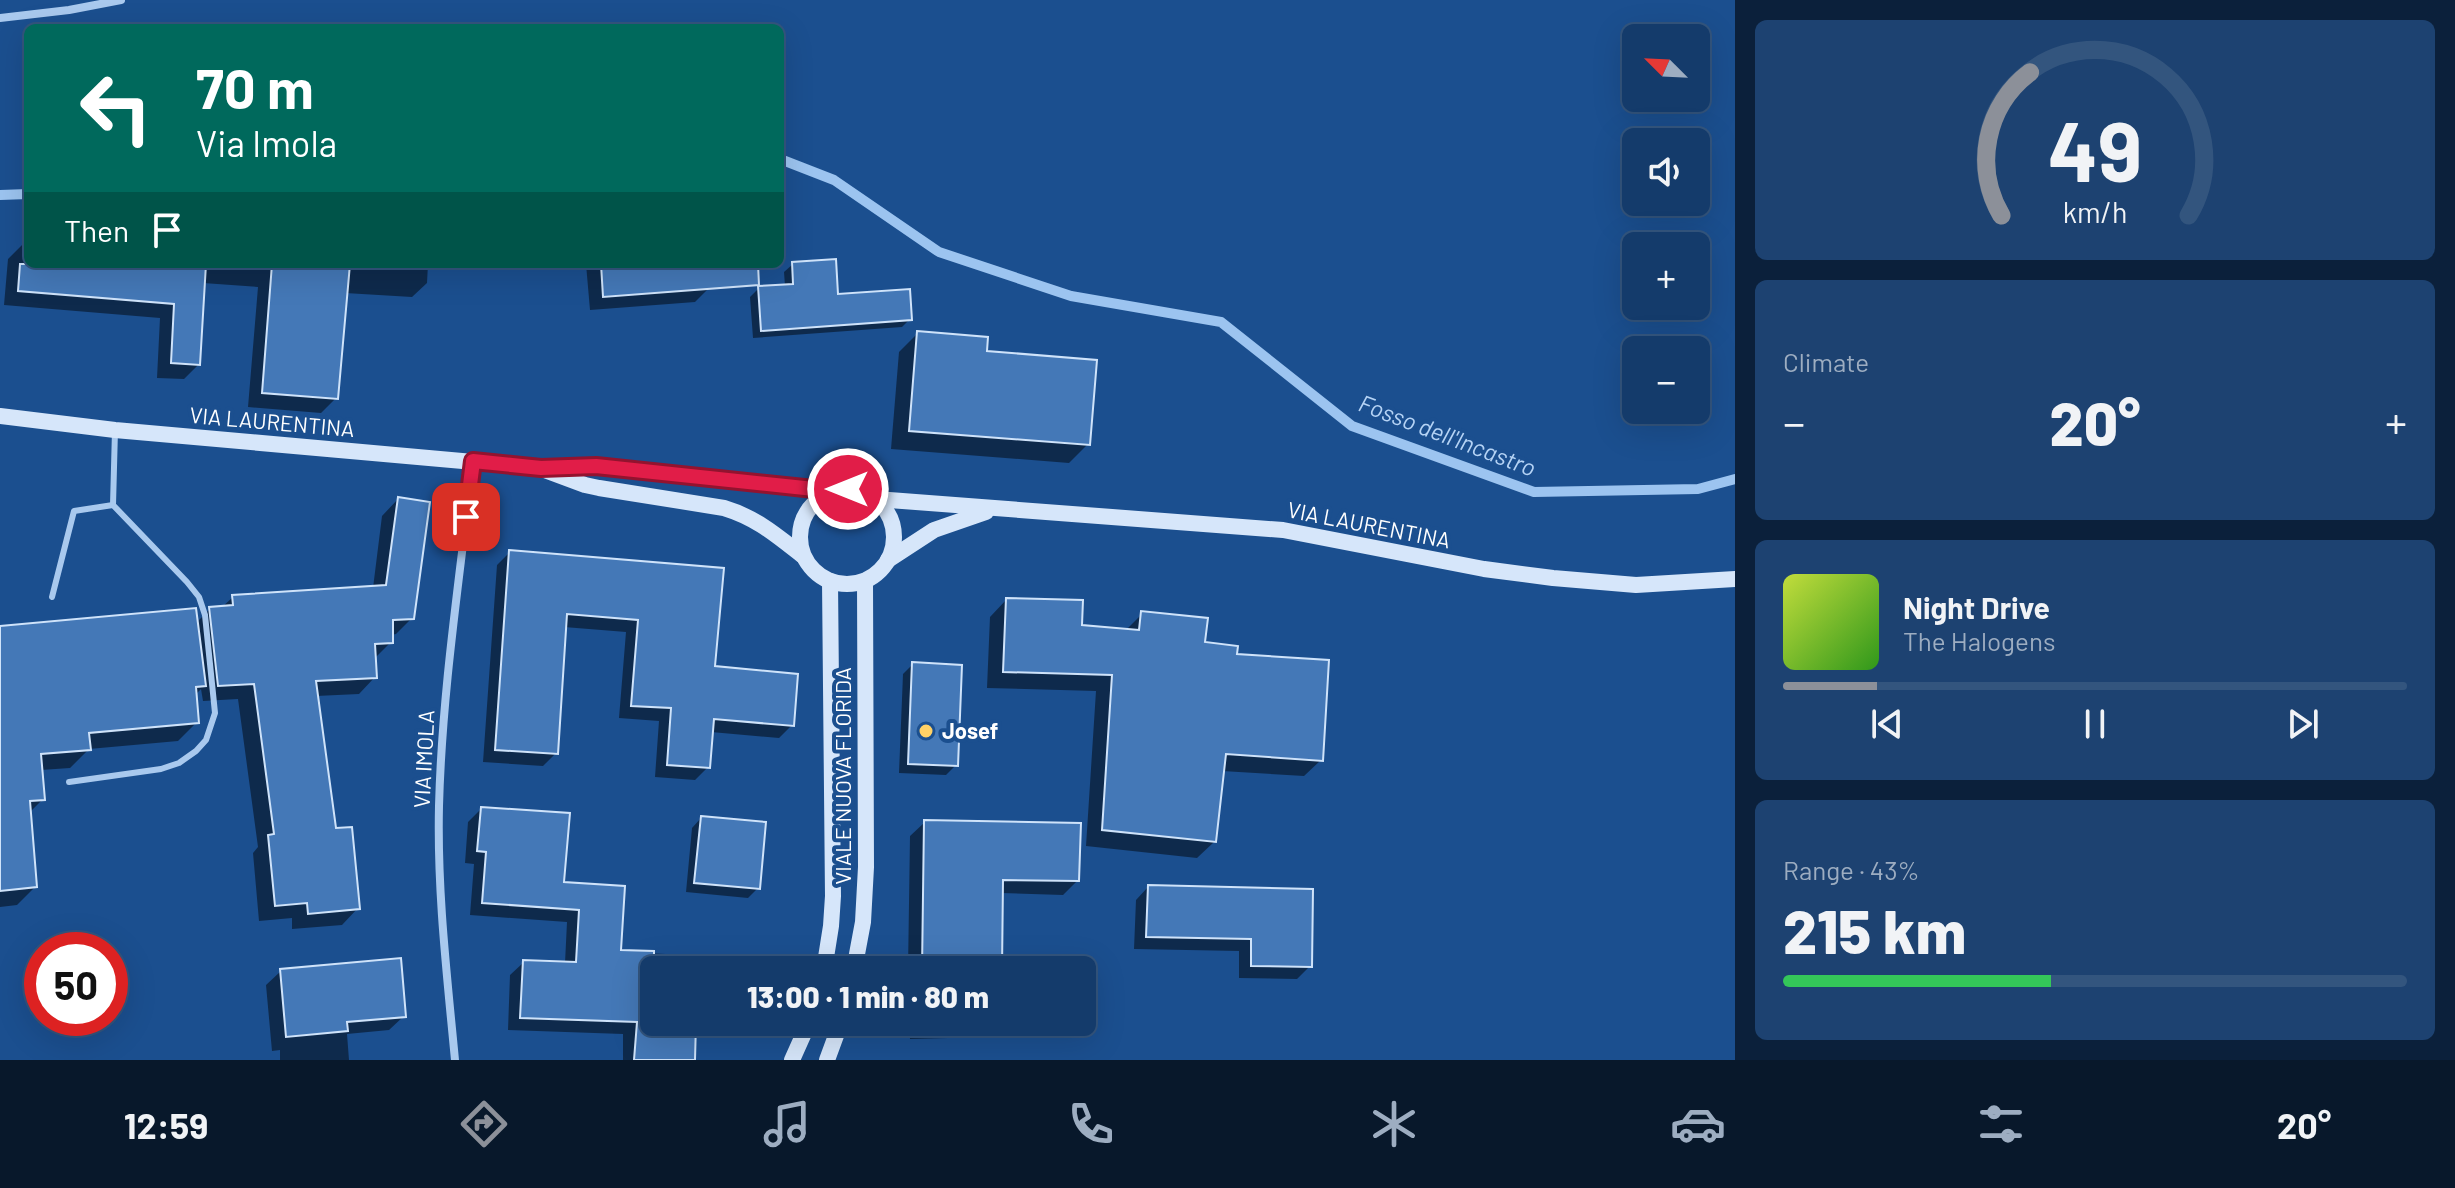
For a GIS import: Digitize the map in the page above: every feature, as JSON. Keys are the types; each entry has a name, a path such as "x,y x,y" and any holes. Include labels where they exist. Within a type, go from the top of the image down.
{"main road":[{"name":"VIA LAURENTINA","path":"0,416 115,430 541,468 596,466 833,491"},
{"name":"VIA LAURENTINA","path":"541,468 599,488 739,513 768,528 803,556"},
{"path":"848,489 876,499 886,509 894,534 888,560 879,572 865,581 842,584 819,575 803,556 799,540 807,510 818,498 833,491 848,489"},
{"name":"VIA LAURENTINA","path":"876,499 1283,530 1454,563 1553,578 1636,585 1735,579"},
{"name":"VIA LAURENTINA","path":"888,560 934,530 994,509"},
{"name":"VIALE NUOVA FLORIDA","path":"826,956 833,896 830,581"},
{"name":"VIALE NUOVA FLORIDA","path":"857,956 863,922 865,877 865,581"},
{"path":"792,1060 803,1036"},
{"path":"827,1060 836,1036"}],"street":[{"path":"0,18 51,13 121,0"},
{"name":"VIA IMOLA","path":"455,1060 441,895 439,807 445,709 473,461"}],"lane":[{"path":"69,782 161,769 179,763 206,740 215,713 205,615 199,597 113,505 115,430"},
{"path":"52,597 74,511 113,505"}],"building":[{"path":"836,259 838,294 910,289 912,320 761,331 758,286 793,284 792,262"},
{"path":"20,264 24,264 24,268 206,268 200,365 171,363 174,304 18,291"},
{"path":"272,268 350,268 338,399 262,393"},
{"path":"601,268 758,268 759,285 603,297"},
{"path":"917,331 988,337 987,351 1097,360 1090,445 909,431"},
{"path":"398,497 430,502 414,619 393,620 393,643 375,644 377,678 316,681 336,828 352,827 360,909 308,914 307,903 275,906 268,835 274,834 254,684 218,686 209,607 233,605 232,595 386,585"},
{"path":"509,550 724,568 715,666 798,674 794,726 714,719 710,768 667,765 671,708 631,706 638,620 567,614 558,754 495,750"},
{"path":"1006,598 1083,600 1082,625 1139,630 1141,611 1208,618 1205,642 1238,646 1237,654 1329,660 1323,761 1226,754 1216,842 1102,830 1112,675 1003,672"},
{"path":"196,608 206,686 196,687 199,723 89,733 91,750 41,754 45,800 30,801 37,887 0,891 0,626"},
{"path":"912,662 962,665 958,766 908,764"},
{"path":"481,807 570,813 564,882 625,886 621,950 654,951 654,956 640,956 640,1036 696,1036 695,1060 634,1060 637,1022 520,1018 523,960 576,962 579,910 482,903 486,852 477,851"},
{"path":"701,816 766,822 760,889 694,883"},
{"path":"924,820 1081,823 1079,881 1003,880 1002,956 922,956"},
{"path":"1148,885 1313,889 1312,967 1251,966 1251,939 1146,937"},
{"path":"401,958 406,1017 347,1022 348,1031 286,1037 280,969"}],"waterway":[{"name":"Fosso dell'Incastro","path":"784,161 834,180 939,252 1071,296 1221,322 1352,426 1534,492 1698,489 1735,479"},
{"name":"Fosso dell'Incastro","path":"0,195 24,194"}],"place":[{"name":"Josef","path":"926,731"}],"route":[{"path":"466,517 473,461 541,468 596,466 833,491 848,489"}]}
